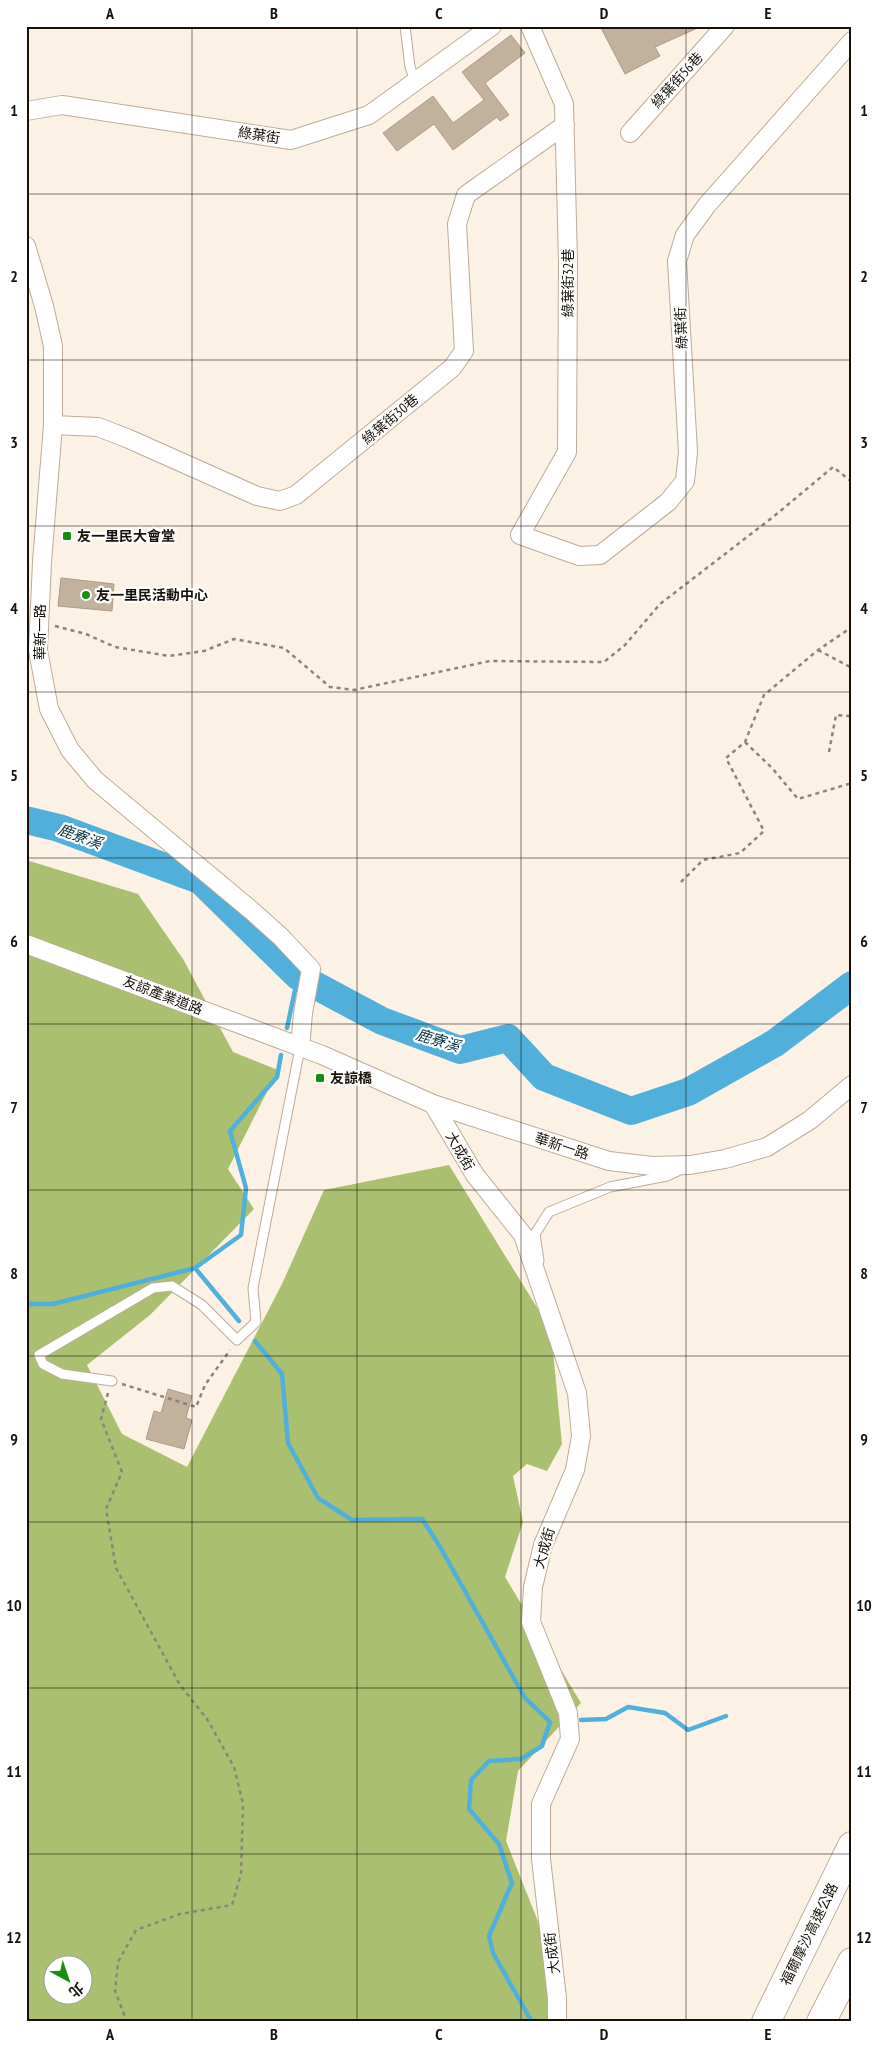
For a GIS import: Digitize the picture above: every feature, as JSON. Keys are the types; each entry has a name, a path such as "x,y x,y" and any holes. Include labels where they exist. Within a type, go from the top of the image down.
{"highway":[{"name":"福爾摩沙高速公路","path":"766,2022 852,1846"},
{"path":"821,2022 852,1962"}],"street":[{"name":"綠葉街","path":"26,111 62,105 291,140 370,115 492,26"},
{"name":"綠葉街32巷","path":"520,535 567,452 568,262 564,104 530,26"},
{"name":"綠葉街56巷","path":"630,133 725,26"},
{"name":"綠葉街","path":"520,535 579,556 600,555 668,502 685,481 688,452 677,261 685,235 707,205 852,41"},
{"name":"綠葉街30巷","path":"53,425 98,427 257,496 280,501 296,495 452,368 464,350 457,224 466,195 565,125"},
{"name":"華新一路","path":"26,246 44,306 52,346 53,425 38,621 38,650 49,709 70,750 95,780 252,911 281,937 311,969 303,1013 300,1048 322,1055 432,1104 609,1161 652,1166 690,1165 725,1159 766,1147 810,1120 852,1085"},
{"name":"友諒產業道路","path":"26,944 252,1028 300,1048"},
{"name":"大成街","path":"432,1104 475,1175 523,1235 577,1393 581,1436 575,1470 543,1545 533,1587 531,1622 568,1713 570,1739 541,1804 541,1859 557,1998 557,2022"}],"lane":[{"path":"405,26 410,67 415,81"},
{"path":"112,1381 62,1374 43,1364 39,1354 153,1288 172,1286 202,1305 238,1340 256,1322 253,1288 300,1048"},
{"path":"549,1313 535,1234 549,1212 610,1187 667,1176 690,1165"}],"path":[{"path":"38,621 86,634 115,647 169,656 204,651 234,639 284,648 330,687 354,690 490,661 604,662 625,645 660,604 773,517 833,467 852,482"},
{"path":"681,882 703,860 740,853 764,831 726,758 745,742 764,695 818,650 852,627"},
{"path":"818,650 852,668"},
{"path":"829,752 836,715 852,716"},
{"path":"745,742 772,768 798,799 852,783"},
{"path":"127,2022 115,1991 118,1962 136,1930 180,1914 232,1905 242,1874 243,1804 234,1767 207,1719 180,1684 116,1568 106,1509 122,1472 100,1419 112,1381 196,1407 205,1385 238,1340"}],"green space":[{"path":"26,860 138,894 183,959 233,1052 278,1070 228,1169 254,1209 150,1315 87,1365 122,1434 187,1467 282,1284 324,1190 449,1165 551,1330 562,1444 547,1471 527,1464 513,1476 523,1522 505,1577 581,1703 518,1771 506,1841 566,1992 565,2022 26,2022"}],"building":[{"path":"600,26 702,26 655,47 660,56 625,74"},
{"path":"511,35 525,53 485,83 509,115 500,121 497,117 453,150 434,124 397,151 383,133 433,96 453,123 484,100 462,72"},
{"name":"友一里民活動中心","path":"61,578 114,584 112,611 58,606"},
{"path":"168,1389 192,1396 186,1418 192,1420 184,1449 146,1439 154,1411 161,1413"}],"waterway":[{"name":"鹿寮溪","path":"26,820 59,828 200,880 298,976 382,1021 460,1050 508,1038 544,1077 631,1111 688,1092 775,1043 852,985"},
{"path":"287,1028 298,976"},
{"path":"239,1321 195,1268 241,1235 246,1188 230,1131 277,1077 281,1055"},
{"path":"26,1304 53,1304 195,1268"},
{"path":"255,1341 282,1374 288,1443 318,1498 352,1520 422,1519 439,1545 525,1698 550,1722 542,1746 521,1759 489,1761 471,1780 469,1809 499,1844 512,1883 489,1936 493,1953 532,2022"},
{"path":"581,1720 606,1719 628,1707 665,1713 688,1730 726,1716"}],"place":[{"name":"友一里民大會堂","path":"67,536"},
{"name":"友一里民活動中心","path":"86,595"},
{"name":"友諒橋","path":"320,1078"}]}
